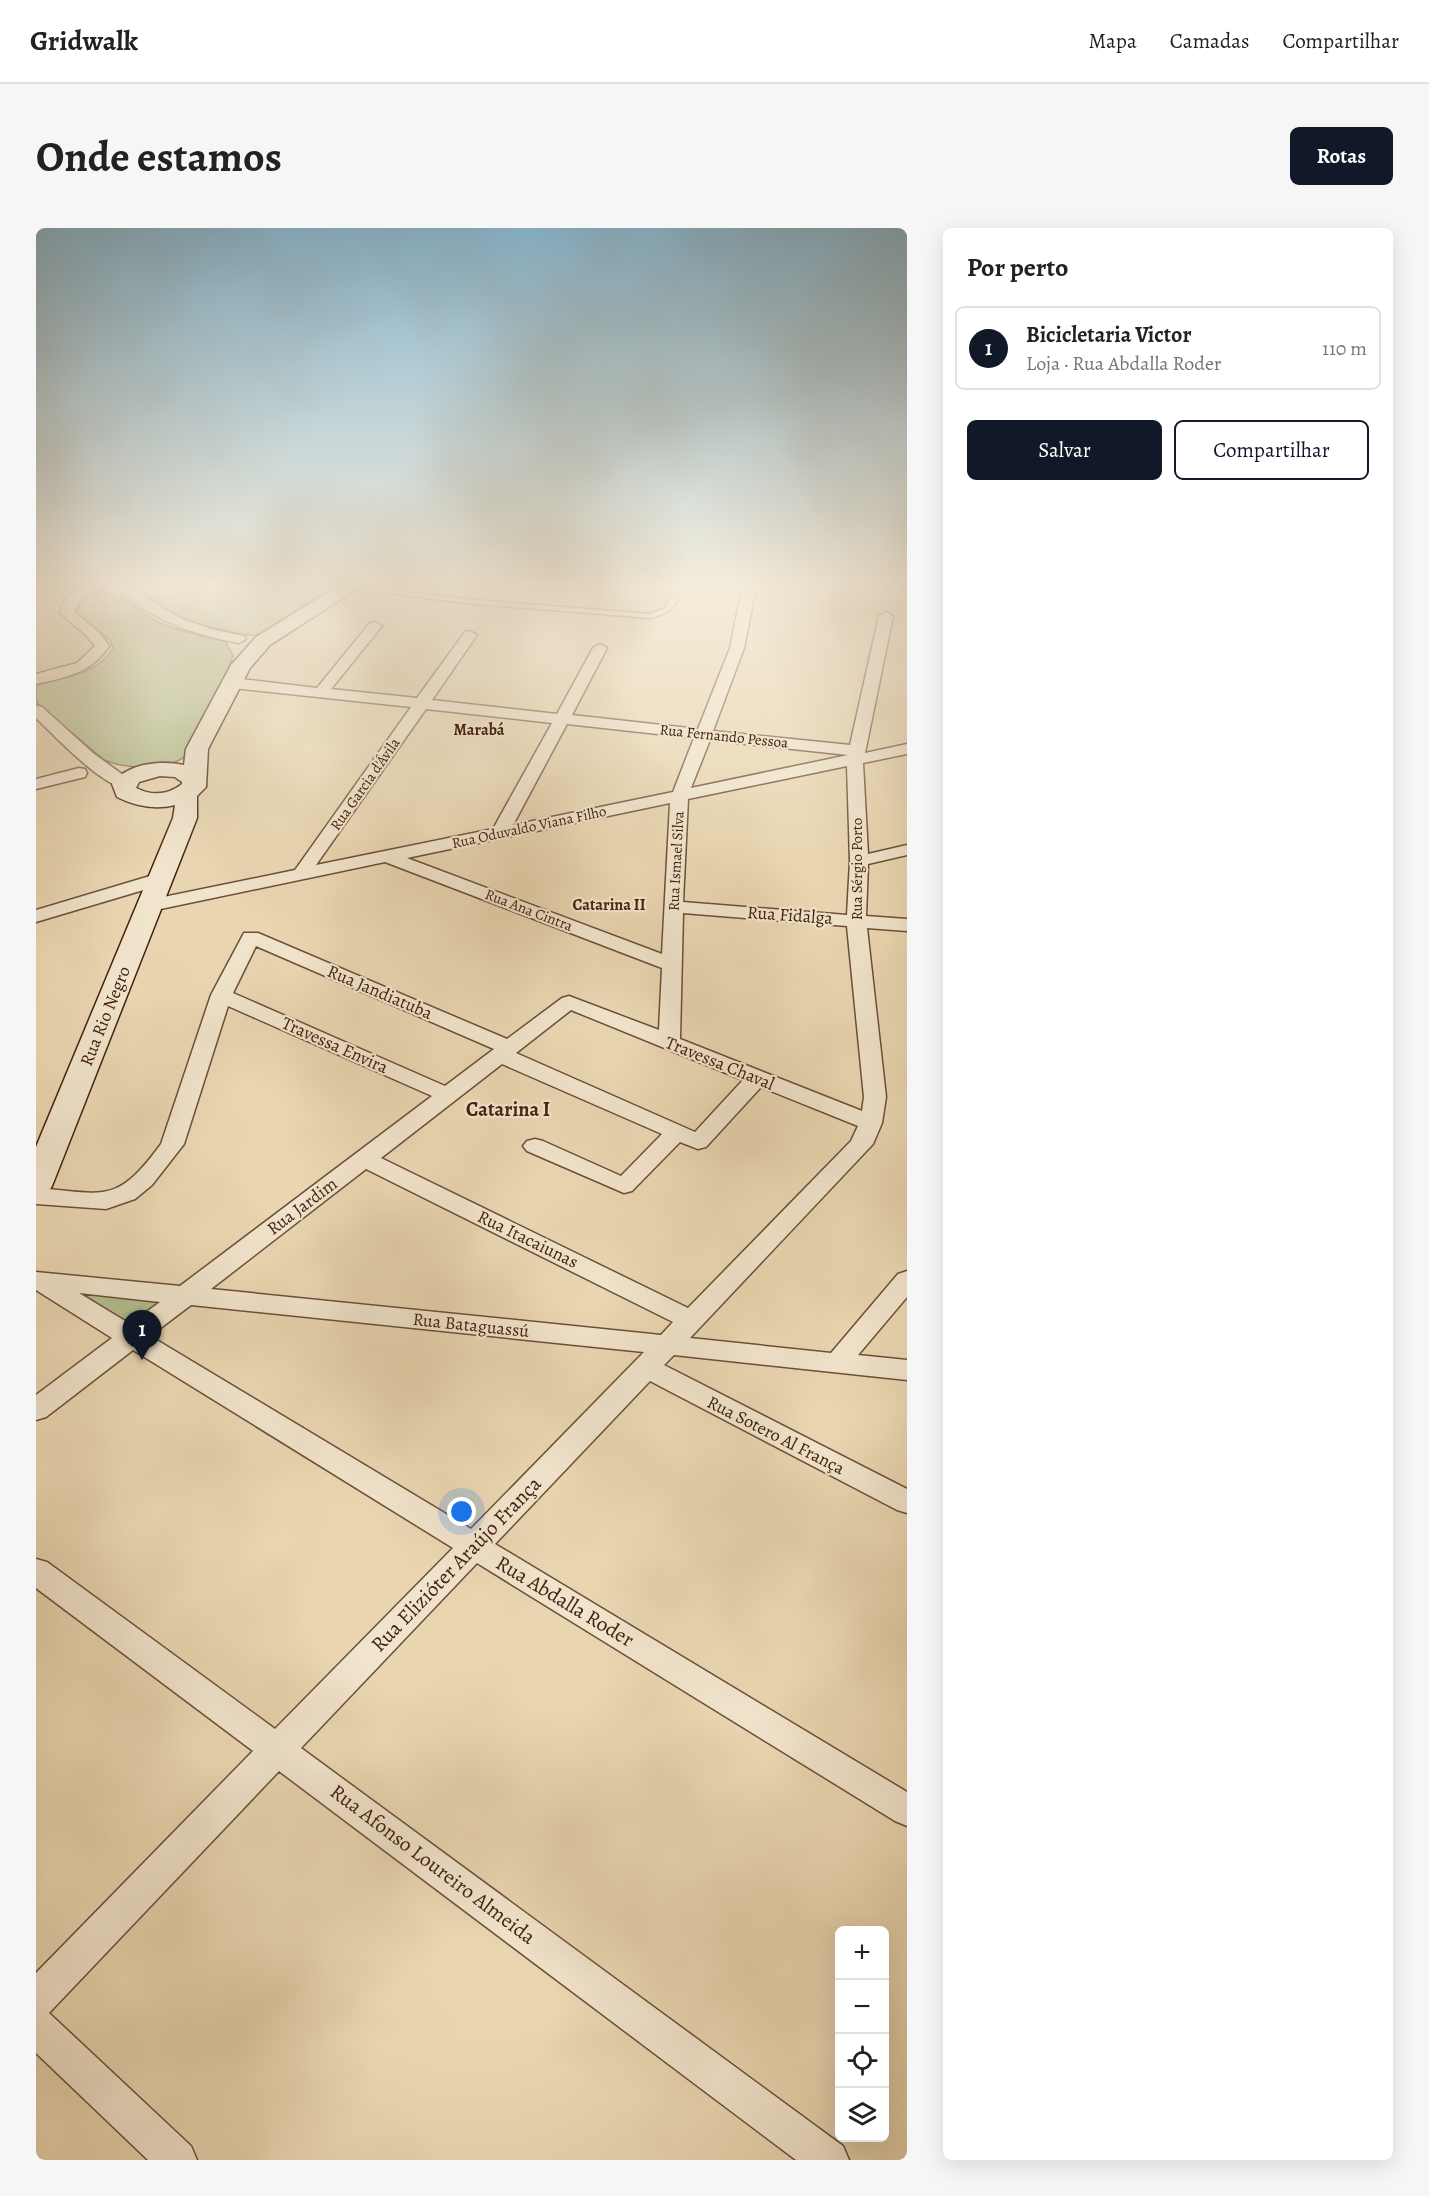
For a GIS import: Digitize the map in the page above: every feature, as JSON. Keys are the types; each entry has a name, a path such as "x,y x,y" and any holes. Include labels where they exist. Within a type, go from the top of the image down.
{"main road":[{"name":"Rua Rio Negro","path":"36,1186 44,1140 155,892 172,845 185,818 197,749 236,673"},
{"name":"Rua Rio Negro","path":"130,791 131,777 174,766 197,749"},
{"path":"130,791 153,801 170,799 189,786 181,771 152,770"},
{"path":"130,791 166,824 172,845"}],"street":[{"path":"36,680 63,673"},
{"name":"Rua Fernando Pessoa","path":"287,673 321,692 704,734 856,755"},
{"path":"321,692 336,673"},
{"name":"Rua Garcia d'Ávila","path":"301,874 443,673"},
{"path":"500,833 587,673"},
{"name":"Rua Ismael Silva","path":"669,1042 677,811 680,796 727,673"},
{"name":"Rua Sérgio Porto","path":"871,1123 876,1097 856,920 859,861 856,755 874,673"},
{"path":"36,710 87,757 130,791"},
{"name":"Rua Oduvaldo Viana Filho","path":"36,916 155,892 301,874 680,796 856,755 907,748"},
{"path":"87,757 113,768 152,770"},
{"path":"36,784 79,773"},
{"path":"859,861 907,850"},
{"name":"Rua Ana Cintra","path":"386,856 672,965"},
{"name":"Rua Fidalga","path":"674,908 907,925"},
{"name":"Rua Jandiatuba","path":"222,995 251,937 505,1051 698,1142 756,1079"},
{"path":"36,1196 107,1201 130,1192 162,1159 172,1144 222,995"},
{"name":"Travessa Envira","path":"222,995 448,1095"},
{"name":"Travessa Chaval","path":"569,1002 756,1079 871,1123"},
{"name":"Rua Jardim","path":"36,1410 569,1002"},
{"path":"206,1039 249,1008"},
{"name":"Rua Elizióter Araújo França","path":"36,2000 861,1144 871,1123"},
{"path":"535,1146 624,1186 676,1133"},
{"name":"Rua Itacaiunas","path":"364,1159 691,1320"},
{"name":"Rua Bataguassú","path":"37,1280 907,1370"},
{"name":"Rua Abdalla Roder","path":"37,1280 907,1810"},
{"path":"837,1363 907,1280"},
{"name":"Rua Sotero Al França","path":"646,1367 907,1502"},
{"name":"Rua Afonso Loureiro Almeida","path":"36,1570 829,2160"},
{"path":"36,2027 177,2160"}],"green space":[{"path":"227,673 189,753 171,763 148,767 136,767 104,760 39,705 36,700 36,685 79,674"},
{"path":"55,1285 171,1297 129,1330"}],"place":[{"name":"Bicicletaria Victor","path":"142,1360"}],"district":[{"name":"Marabá","path":"479,730"},
{"name":"Catarina II","path":"609,905"},
{"name":"Catarina I","path":"508,1109"}]}
